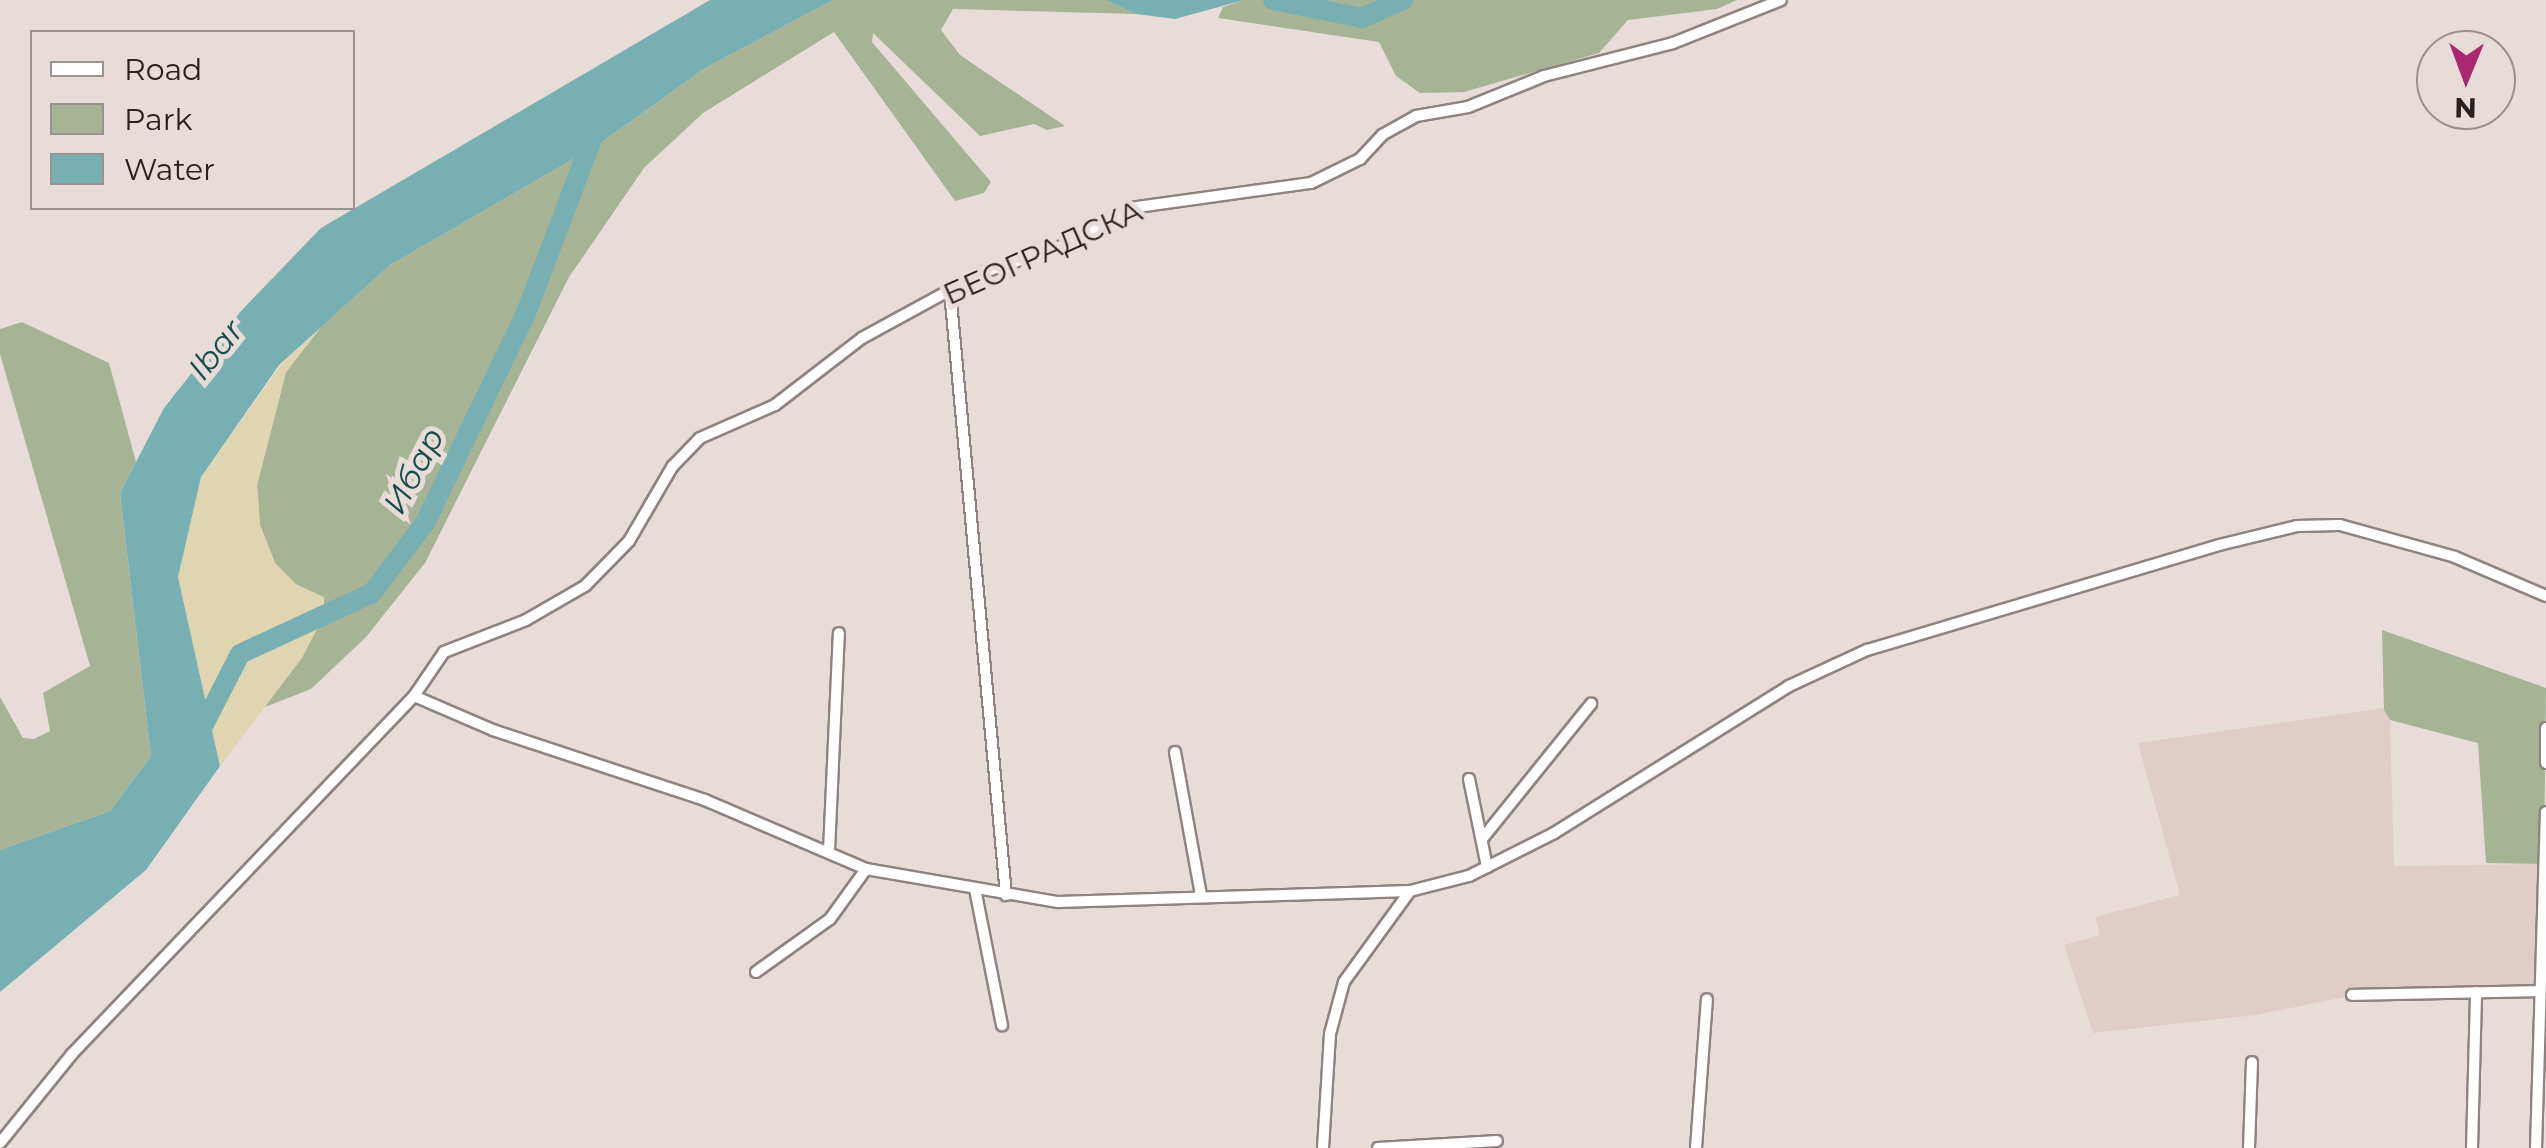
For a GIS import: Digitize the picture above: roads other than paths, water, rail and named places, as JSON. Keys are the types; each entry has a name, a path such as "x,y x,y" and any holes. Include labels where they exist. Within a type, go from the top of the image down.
{"street":[{"name":"БЕОГРАДСКА","path":"0,1143 72,1054 414,696 444,652 526,620 586,586 629,541 687,447 774,405 853,344 950,291 1008,262 1060,247 1130,208 1311,184 1360,159 1382,135 1416,116 1468,108 1544,76 1673,43 1781,0"},
{"path":"950,291 1006,895"},
{"path":"414,696 829,851 866,869 1058,902 1201,895 1332,896 1410,891 1487,867 1626,791 1789,686 1867,650 2220,545 2297,526 2340,525 2455,557 2546,596"},
{"path":"829,851 839,634"},
{"path":"1482,839 1591,704"},
{"path":"2546,728 2546,762"},
{"path":"1175,752 1201,895"},
{"path":"1469,780 1487,867"},
{"path":"2539,1143 2546,812"},
{"path":"756,972 830,919 866,869"},
{"path":"975,888 1002,1025"},
{"path":"1323,1148 1330,1034 1344,982 1410,891"},
{"path":"2352,995 2476,992 2541,997"},
{"path":"2472,1148 2476,992"},
{"path":"1696,1148 1707,999"},
{"path":"2249,1148 2252,1062"},
{"path":"1378,1148 1496,1141"}],"water":[{"name":"Ibar","path":"710,0 833,0 705,68 599,144 390,265 279,365 201,477 178,577 220,766 146,870 0,992 0,850 110,811 151,756 120,493 164,408 241,311 321,228"},
{"path":"1105,0 1244,0 1175,19 1136,14"}],"waterway":[{"name":"Ибар","path":"1273,0 1362,18 1403,0"},
{"name":"Ибар","path":"197,738 240,654 372,593 425,523 526,313 597,126"}]}
